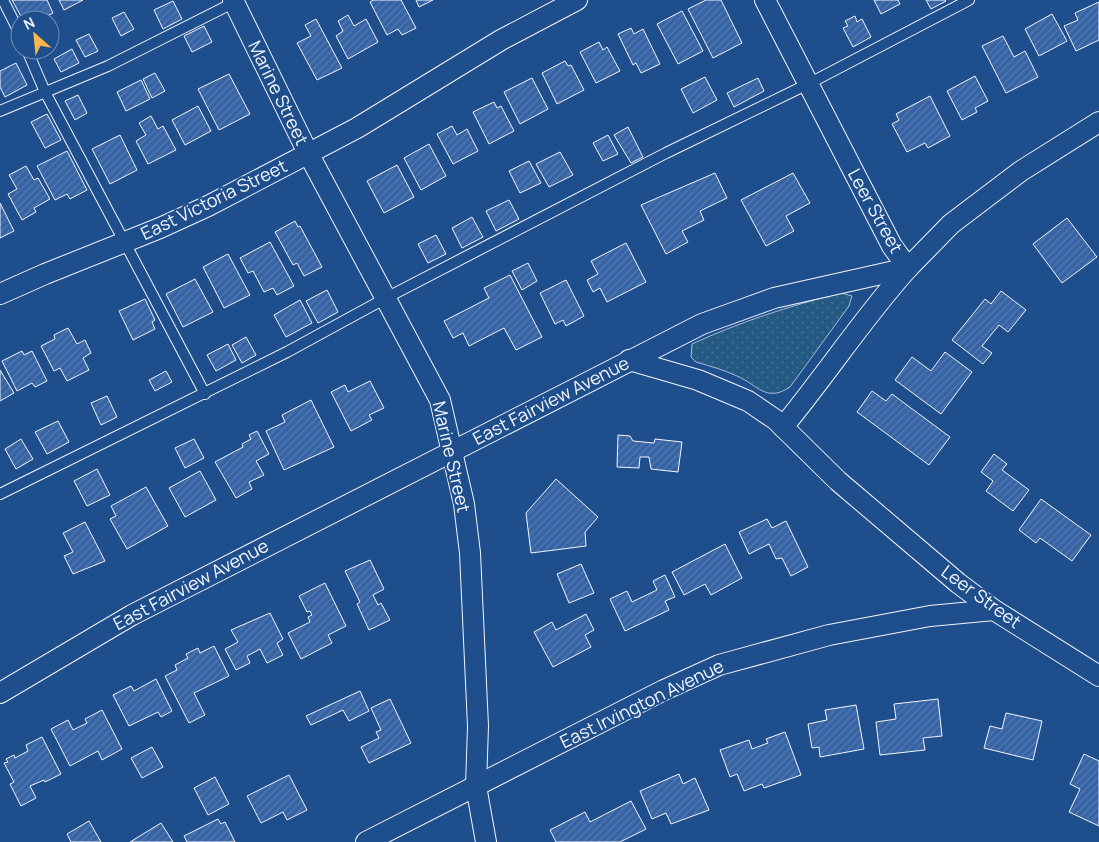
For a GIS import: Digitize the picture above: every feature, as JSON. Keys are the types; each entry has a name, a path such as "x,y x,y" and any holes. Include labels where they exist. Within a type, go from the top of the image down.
{"street":[{"name":"East Victoria Street","path":"0,294 208,206 357,128 501,40 576,0"},
{"name":"Leer Street","path":"765,0 892,246 908,268 783,427"},
{"name":"Marine Street","path":"235,1 308,153 440,400 464,504 470,553 478,726 476,786 486,842"},
{"path":"908,268 951,224 1021,171 1099,122"},
{"name":"East Fairview Avenue","path":"0,692 132,615 702,324 765,301 908,268"},
{"name":"Leer Street","path":"629,360 726,390 748,401 783,427 838,482 958,583 994,610 1099,676"},
{"name":"East Irvington Avenue","path":"366,842 664,690 720,665 829,635 930,616 994,610"}],"lane":[{"path":"3,0 10,14"},
{"path":"0,494 82,452 205,394 657,157 808,84 969,0"},
{"path":"0,111 108,66 235,1"},
{"path":"31,60 45,92 205,394"}],"shaded area":[{"path":"841,293 852,296 849,306 790,387 782,391 768,393 762,391 737,376 696,362 691,357 692,344 710,336 765,315"}],"building":[{"path":"12,0 47,0 52,10 18,10"},
{"path":"59,0 83,0 64,10"},
{"path":"373,0 401,0 416,28 402,35 398,29 387,35 370,2"},
{"path":"416,0 433,0 419,7"},
{"path":"706,0 721,0 742,43 713,58 688,9"},
{"path":"874,0 898,0 900,4 881,14"},
{"path":"926,0 945,0 946,1 931,9"},
{"path":"173,1 182,19 163,29 154,10"},
{"path":"1099,2 1099,40 1076,51 1064,26 1078,20 1075,13"},
{"path":"682,11 703,51 678,64 657,24"},
{"path":"124,12 134,29 121,36 112,18"},
{"path":"1052,14 1067,41 1039,56 1025,29"},
{"path":"348,15 354,26 366,19 378,42 348,59 336,36 343,31 338,21"},
{"path":"855,16 857,22 862,19 871,37 853,47 843,28 848,26 845,21"},
{"path":"316,19 342,68 317,80 297,43 311,36 305,25"},
{"path":"204,26 212,42 192,52 184,36"},
{"path":"631,28 634,34 643,29 660,64 641,73 636,63 633,65 618,34"},
{"path":"89,34 98,51 85,57 76,40"},
{"path":"1003,36 1014,57 1025,51 1038,77 1006,93 982,46"},
{"path":"599,42 603,50 607,47 620,71 596,83 580,52"},
{"path":"72,49 79,63 61,72 55,60 60,60 60,56"},
{"path":"565,61 568,66 571,65 584,90 557,104 542,73"},
{"path":"16,63 27,85 5,97 0,87 0,71"},
{"path":"155,73 165,91 152,98 143,79"},
{"path":"229,74 250,114 219,130 198,89"},
{"path":"975,76 988,101 975,108 977,112 962,120 947,91"},
{"path":"705,77 717,100 693,113 681,89"},
{"path":"532,78 548,109 520,124 504,92"},
{"path":"758,78 764,91 734,107 727,93"},
{"path":"141,80 150,99 126,111 117,92"},
{"path":"78,95 87,113 75,120 65,101"},
{"path":"930,96 950,136 928,148 925,143 907,152 892,124 899,120 896,114"},
{"path":"494,102 497,108 501,106 514,131 489,144 473,112"},
{"path":"198,106 211,131 185,145 172,120"},
{"path":"47,114 61,140 45,148 31,122"},
{"path":"151,116 158,129 163,126 176,150 148,164 136,141 146,135 139,123"},
{"path":"452,126 457,135 467,129 478,151 453,164 437,134"},
{"path":"628,127 643,157 631,163 614,135"},
{"path":"120,135 137,170 110,184 92,149"},
{"path":"608,135 618,154 603,161 593,143"},
{"path":"429,144 446,176 421,190 404,158"},
{"path":"67,151 87,190 70,199 67,194 55,200 37,166"},
{"path":"560,152 573,175 549,187 536,164"},
{"path":"529,161 541,183 520,193 509,171"},
{"path":"397,165 414,197 384,213 367,181"},
{"path":"26,166 34,180 38,178 50,199 34,208 36,212 22,220 8,194 17,189 9,175"},
{"path":"715,173 727,198 700,211 704,220 682,231 688,242 666,254 641,205"},
{"path":"793,173 810,203 786,216 794,231 766,246 741,200"},
{"path":"509,200 519,219 496,231 486,211"},
{"path":"0,203 14,231 0,238"},
{"path":"472,217 483,237 462,248 452,228"},
{"path":"1067,218 1097,257 1062,283 1033,244"},
{"path":"295,221 298,227 300,226 322,267 304,276 297,263 293,265 275,232"},
{"path":"436,235 446,254 428,263 418,244"},
{"path":"270,242 294,286 277,295 273,288 264,292 253,271 248,273 240,258"},
{"path":"626,243 646,282 607,302 600,288 593,292 587,280 598,274 591,261"},
{"path":"228,254 250,295 224,308 203,267"},
{"path":"528,263 537,281 522,290 512,271"},
{"path":"510,275 542,337 516,350 504,328 469,346 463,333 453,338 444,321 489,298 484,288"},
{"path":"195,279 213,312 183,327 166,294"},
{"path":"566,280 584,316 566,326 563,320 555,324 540,293"},
{"path":"327,290 338,312 318,323 306,301"},
{"path":"1001,291 1026,310 1008,332 999,325 982,346 992,353 983,364 952,340 985,299 991,304"},
{"path":"145,299 155,320 152,322 155,329 133,340 119,311"},
{"path":"300,300 312,323 286,337 274,315"},
{"path":"68,328 77,344 85,340 91,353 83,358 89,370 67,381 60,368 54,371 41,346 55,339 54,335"},
{"path":"246,337 256,355 242,363 232,345"},
{"path":"228,344 236,360 216,371 207,355"},
{"path":"22,351 24,355 32,351 47,381 35,387 32,383 17,391 2,361"},
{"path":"945,352 972,372 941,414 895,380 912,357 931,371"},
{"path":"0,370 14,393 0,401"},
{"path":"166,371 172,382 155,391 149,380"},
{"path":"370,381 384,408 369,415 372,420 351,431 331,392 345,385 348,392"},
{"path":"872,391 886,401 892,394 950,437 929,465 857,412"},
{"path":"107,396 117,417 101,425 91,403"},
{"path":"311,400 334,447 284,470 266,431 285,422 282,415"},
{"path":"58,421 69,442 47,454 35,432"},
{"path":"257,431 269,454 256,461 264,475 249,482 252,489 236,498 215,462 243,447 242,444 251,439 249,435"},
{"path":"618,435 630,436 633,441 654,443 655,439 682,442 678,472 651,469 649,457 640,457 639,468 617,467"},
{"path":"21,439 33,459 16,469 5,449"},
{"path":"194,439 204,458 185,468 175,448"},
{"path":"994,454 1007,464 1002,470 1029,490 1013,511 986,491 993,481 981,472"},
{"path":"97,469 110,495 87,506 74,481"},
{"path":"200,471 216,500 185,517 169,488"},
{"path":"556,479 598,517 585,532 586,546 531,553 526,513"},
{"path":"146,487 168,526 127,549 110,519 116,516 111,506"},
{"path":"1041,499 1091,535 1072,561 1040,538 1036,543 1019,530"},
{"path":"767,519 772,528 786,521 808,567 791,576 782,558 776,559 769,544 749,554 739,532"},
{"path":"85,522 105,561 73,574 64,556 73,552 63,533"},
{"path":"725,544 742,578 711,595 705,584 684,595 672,572"},
{"path":"370,560 384,589 373,595 378,605 381,603 390,620 369,630 357,604 360,602 345,571"},
{"path":"581,564 594,593 569,603 557,574"},
{"path":"665,575 675,597 665,601 669,610 625,631 610,599 627,591 632,602 657,590 653,581"},
{"path":"325,583 346,626 328,635 332,643 301,659 288,633 310,622 308,617 312,615 310,611 307,612 299,596"},
{"path":"270,613 283,639 277,643 283,655 267,663 260,649 247,656 250,663 236,670 225,649 238,642 231,630"},
{"path":"586,614 594,630 585,635 591,647 553,667 534,632 552,622 556,630"},
{"path":"214,646 229,676 194,693 205,715 189,723 165,676 177,670 175,665 188,658 186,654 198,648 200,653"},
{"path":"156,679 172,711 161,717 158,712 129,726 113,695 131,686 134,691"},
{"path":"360,691 369,711 349,721 343,710 311,725 306,716"},
{"path":"390,699 411,743 369,763 361,747 379,738 376,732 381,730 371,708"},
{"path":"938,699 942,736 923,738 925,750 880,755 876,722 896,719 894,704"},
{"path":"856,705 864,749 820,757 819,747 812,748 808,724 827,720 825,710"},
{"path":"102,710 122,749 102,760 98,751 70,766 51,729 68,720 73,730 87,723 85,719"},
{"path":"1006,713 1042,721 1033,760 984,748 990,726 1002,729"},
{"path":"785,732 801,775 764,788 762,784 744,791 737,774 730,777 720,750 749,740 752,749 768,743 766,739"},
{"path":"42,737 61,774 45,782 44,780 30,786 36,798 21,806 10,784 14,782 4,763 8,762 6,759 14,755 15,758 28,751 26,745"},
{"path":"152,747 163,767 142,778 131,758"},
{"path":"1084,754 1099,761 1099,826 1069,812 1080,789 1070,784"},
{"path":"679,774 683,784 695,778 709,810 671,824 666,813 652,819 640,791"},
{"path":"289,775 307,810 287,820 283,812 261,823 247,796"},
{"path":"215,777 229,804 208,815 194,788"},
{"path":"631,801 646,829 620,842 556,842 550,830 585,812 590,822"},
{"path":"218,819 221,824 225,822 235,842 187,842 184,836"},
{"path":"89,821 101,842 71,842 67,834"},
{"path":"161,823 173,842 130,842"}]}
